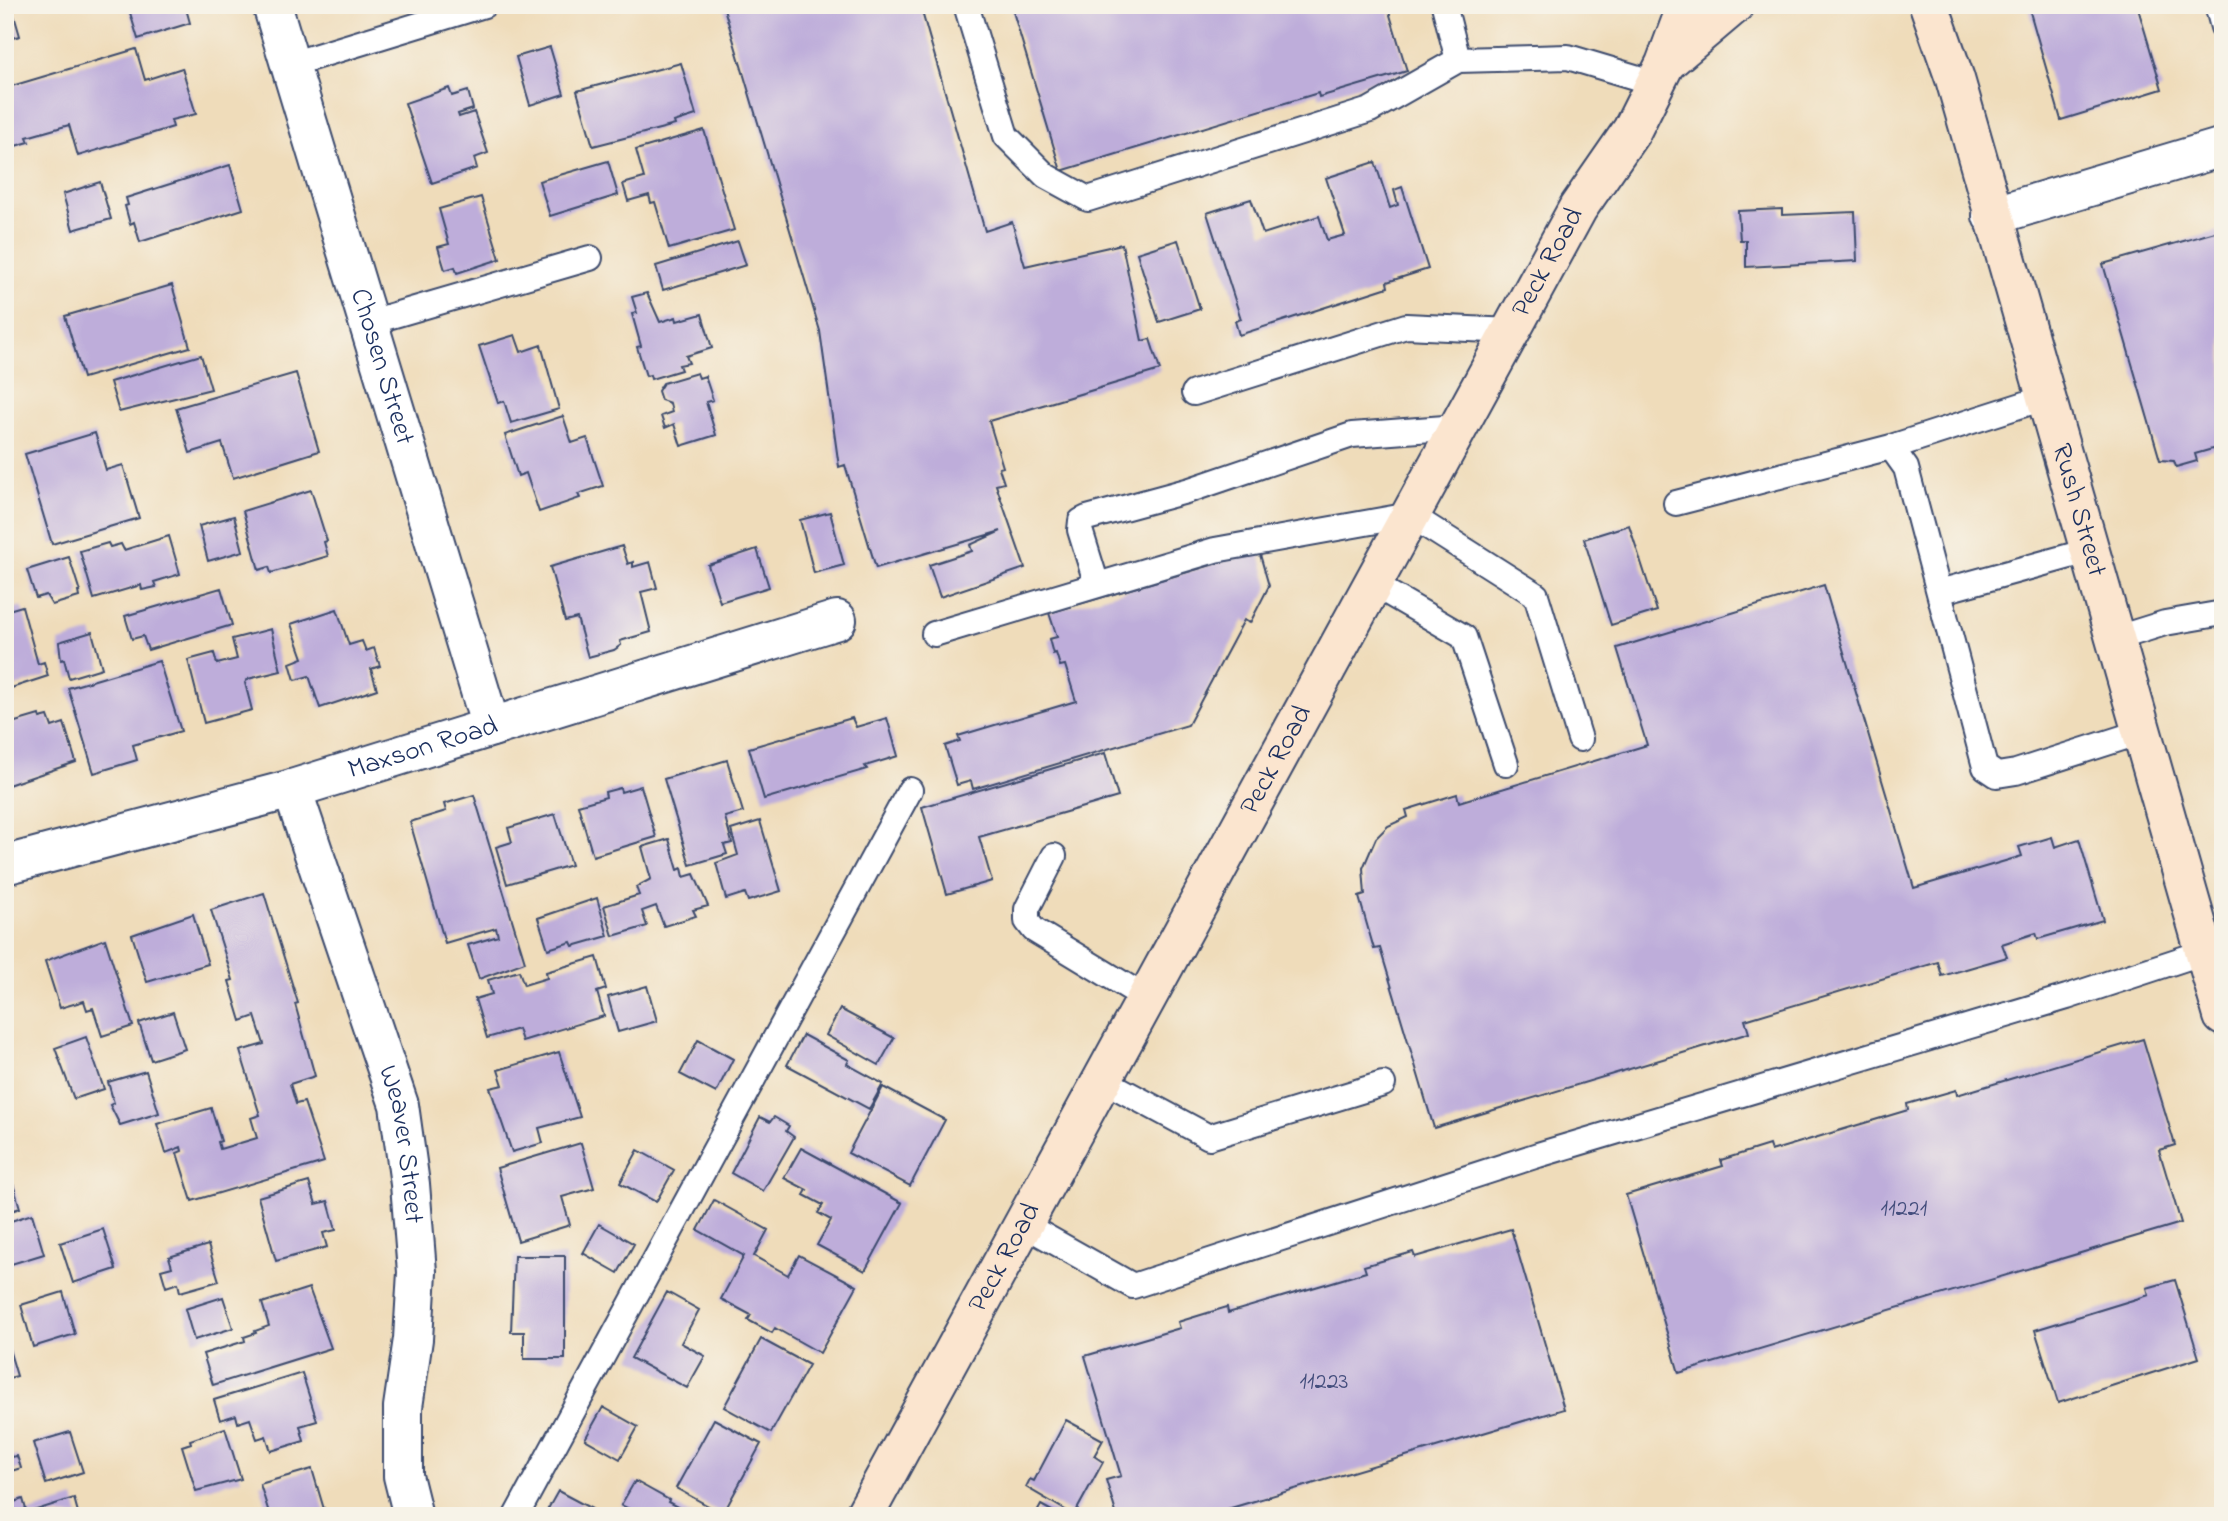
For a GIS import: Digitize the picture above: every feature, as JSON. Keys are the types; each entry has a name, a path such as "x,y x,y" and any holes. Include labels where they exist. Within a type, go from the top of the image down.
{"main road":[{"name":"Peck Road","path":"864,1516 1578,208 1632,130 1660,73 1687,5"},
{"path":"1660,73 1734,5"},
{"name":"Rush Street","path":"1925,10 1955,79 2044,398 2223,1016"}],"street":[{"name":"Chosen Street","path":"272,5 288,65 491,727"},
{"path":"1992,216 2223,147"},
{"name":"Maxson Road","path":"5,865 292,789 837,620"},
{"name":"Weaver Street","path":"292,789 399,1105 410,1184 416,1272 412,1339 403,1407 403,1476 413,1516"}],"lane":[{"path":"288,65 484,5"},
{"path":"966,5 1006,136 1046,177 1088,198 1370,110 1458,60 1568,57 1660,73"},
{"path":"1444,5 1458,60"},
{"path":"2217,5 2223,27"},
{"path":"367,323 590,258"},
{"path":"1194,393 1406,326 1511,331"},
{"path":"1676,503 1891,447 2044,398"},
{"path":"1097,585 1080,530 1081,521 1087,518 1190,490 1352,435 1458,427"},
{"path":"1891,447 1906,468 1985,767 1997,775 2016,772 2141,732"},
{"path":"934,634 1216,550 1410,514 1536,594 1580,739"},
{"path":"1939,592 2088,551"},
{"path":"1373,584 1464,636 1506,764"},
{"path":"2114,639 2165,623 2223,613"},
{"path":"516,1516 910,790"},
{"path":"1054,856 1027,909 1027,921 1034,930 1146,998"},
{"path":"1023,1224 1133,1286 1538,1155 2067,997 2204,951"},
{"path":"1101,1079 1209,1137 1383,1084"}],"building":[{"path":"5,5 11,5 20,36 5,40"},
{"path":"122,5 185,5 190,23 138,39 128,6 123,8"},
{"path":"723,5 920,5 985,231 1012,222 1025,266 1122,244 1142,341 1150,339 1160,370 989,421 1003,467 999,468 1004,483 996,485 1025,568 940,597 929,565 972,551 970,545 1001,531 876,568 845,465 839,467 820,331"},
{"path":"1011,5 1387,5 1407,71 1319,97 1318,93 1061,171"},
{"path":"2028,5 2137,5 2162,89 2061,120"},
{"path":"550,47 564,94 530,105 516,57"},
{"path":"136,49 145,80 182,68 196,114 171,120 173,127 78,156 69,125 27,137 29,142 5,149 5,88"},
{"path":"681,63 696,115 674,122 675,125 593,146 577,91"},
{"path":"449,88 452,96 468,91 473,109 458,114 459,117 474,112 488,153 474,158 477,168 432,183 405,103"},
{"path":"704,130 734,230 669,249 655,202 651,203 649,195 628,201 623,184 644,178 636,150"},
{"path":"608,161 618,195 550,216 539,181"},
{"path":"1375,162 1390,208 1398,205 1394,190 1402,187 1428,269 1387,282 1388,287 1239,335 1235,321 1241,319 1207,213 1251,199 1263,234 1319,216 1327,240 1345,235 1326,178"},
{"path":"230,165 243,209 140,242 134,222 130,224 125,206 128,205 126,198"},
{"path":"100,182 111,219 73,230 63,194"},
{"path":"481,197 500,259 457,273 455,267 445,270 438,247 449,244 439,209"},
{"path":"1782,209 1782,215 1855,212 1857,261 1746,267 1746,240 1740,240 1738,211"},
{"path":"2222,230 2223,446 2195,454 2197,461 2176,467 2174,461 2160,460 2103,264"},
{"path":"1178,240 1200,309 1159,322 1137,253"},
{"path":"738,241 746,265 663,290 656,266"},
{"path":"172,285 190,347 83,378 65,316"},
{"path":"647,293 660,322 676,317 677,321 702,314 712,348 686,356 689,363 679,365 681,370 651,379 650,375 646,376 637,347 641,346 632,314 637,313 632,297"},
{"path":"515,335 521,352 541,345 559,409 511,423 504,401 498,403 479,346"},
{"path":"201,355 211,389 119,412 110,382"},
{"path":"296,373 319,451 233,478 222,443 190,453 176,408"},
{"path":"697,373 699,378 705,376 713,400 706,402 716,435 681,446 674,424 665,428 661,416 672,412 670,403 661,400 658,391 663,383"},
{"path":"563,416 572,443 587,438 603,486 578,494 580,498 539,512 526,473 518,476 505,435"},
{"path":"95,433 106,470 123,465 139,518 52,544 25,454"},
{"path":"311,490 327,541 324,542 328,556 271,573 269,567 259,570 243,511"},
{"path":"830,512 844,565 814,573 800,520"},
{"path":"234,516 243,551 208,561 199,526"},
{"path":"1629,525 1657,611 1611,625 1584,539"},
{"path":"169,536 180,574 154,582 156,587 142,590 141,585 94,599 80,551 108,543 110,547 121,544 124,550"},
{"path":"622,546 628,564 633,562 633,567 650,562 657,588 641,592 651,632 620,641 621,645 614,650 588,657 577,618 565,621 550,567"},
{"path":"757,549 769,587 720,602 708,565"},
{"path":"1259,551 1269,586 1250,623 1244,620 1188,725 973,789 971,781 957,785 945,746 960,741 958,736 1076,701 1065,665 1060,666 1056,653 1053,654 1049,639 1057,637 1049,613"},
{"path":"5,557 11,573 5,575"},
{"path":"69,557 80,592 79,597 52,605 46,595 36,598 27,570"},
{"path":"1824,585 1914,888 2022,856 2019,847 2052,837 2055,847 2079,839 2103,920 2038,939 2036,933 2002,944 2007,957 1942,976 1938,962 1745,1020 1749,1033 1434,1128 1380,948 1374,949 1359,897 1365,895 1363,868 1376,838 1388,826 1408,817 1406,810 1457,794 1459,802 1647,745 1617,648"},
{"path":"221,588 232,625 148,650 143,636 132,639 125,616"},
{"path":"22,606 38,664 44,662 48,676 5,690 5,611"},
{"path":"337,609 349,645 362,641 366,651 374,648 380,666 371,669 377,689 320,708 309,676 295,680 290,663 303,658 291,624"},
{"path":"271,629 281,671 248,679 245,683 252,710 204,723 188,660 214,653 217,664 237,659 232,639"},
{"path":"92,632 102,668 69,678 64,659 61,660 59,642"},
{"path":"159,661 181,731 133,745 137,760 94,773 68,688"},
{"path":"39,715 40,718 48,716 52,727 64,723 76,762 5,786 5,725"},
{"path":"852,718 856,727 887,718 898,756 865,766 867,769 764,799 749,748"},
{"path":"1105,753 1118,797 979,837 992,881 947,894 922,807"},
{"path":"727,760 743,812 725,817 732,843 724,845 727,854 690,865 664,779"},
{"path":"641,786 656,837 593,856 578,805 606,797 605,792 620,788 621,792"},
{"path":"474,795 525,962 479,979 468,945 498,936 496,928 445,943 410,822 446,811 444,804"},
{"path":"555,814 571,865 507,884 496,847 512,842 508,828"},
{"path":"760,821 781,891 748,901 745,893 726,899 716,863 738,855 731,830"},
{"path":"669,839 678,870 682,868 684,877 694,874 708,906 693,910 696,916 664,926 656,906 642,911 647,926 613,936 604,906 639,895 636,887 651,879 642,847"},
{"path":"264,893 298,1003 295,1004 315,1076 290,1084 296,1104 304,1102 324,1162 192,1201 177,1153 182,1151 181,1147 166,1153 157,1124 211,1108 221,1141 218,1142 220,1149 257,1138 251,1118 260,1115 240,1051 264,1044 255,1016 241,1021 229,981 233,980 211,910"},
{"path":"597,898 608,936 573,946 571,942 548,949 538,918"},
{"path":"193,914 208,964 147,982 132,935"},
{"path":"105,939 133,1026 102,1036 93,1008 87,1010 84,1001 60,1008 45,961"},
{"path":"597,957 606,989 597,992 604,1016 522,1041 518,1029 487,1038 475,999 492,994 488,980 519,971 524,985 547,978 546,972"},
{"path":"647,986 657,1021 618,1032 608,997"},
{"path":"840,1009 894,1038 879,1065 826,1035"},
{"path":"173,1012 185,1049 151,1060 139,1023"},
{"path":"803,1035 849,1060 847,1064 883,1084 869,1109 787,1065"},
{"path":"86,1037 104,1089 74,1099 55,1048"},
{"path":"2143,1039 2175,1145 2159,1150 2181,1223 1679,1373 1626,1195 1723,1166 1721,1160 1769,1145 1771,1151 1908,1110 1907,1104 1956,1090 1957,1095"},
{"path":"698,1040 733,1059 716,1093 680,1074"},
{"path":"559,1052 580,1117 539,1128 543,1143 512,1152 490,1088 503,1085 498,1070"},
{"path":"146,1071 159,1113 120,1125 110,1105 114,1103 108,1082"},
{"path":"883,1087 945,1120 910,1186 848,1153"},
{"path":"760,1117 770,1122 774,1117 789,1126 786,1131 794,1137 763,1191 731,1173"},
{"path":"581,1143 594,1188 562,1197 570,1225 518,1241 497,1168"},
{"path":"801,1148 902,1203 865,1271 817,1245 831,1220 818,1213 823,1205 804,1195 807,1190 784,1178"},
{"path":"638,1150 674,1170 656,1202 620,1183"},
{"path":"9,1170 20,1208 5,1213 5,1171"},
{"path":"309,1182 316,1204 328,1201 336,1230 323,1233 327,1247 276,1261 258,1197"},
{"path":"714,1200 768,1230 754,1256 788,1275 799,1255 857,1286 820,1353 775,1328 772,1333 748,1320 751,1315 721,1299 744,1256 698,1230"},
{"path":"32,1214 44,1254 5,1266 5,1223"},
{"path":"599,1224 634,1244 618,1273 583,1253"},
{"path":"103,1229 116,1269 73,1283 60,1243"},
{"path":"1511,1229 1564,1409 1204,1516 1117,1516 1106,1480 1121,1476 1085,1356 1180,1328 1178,1322 1227,1307 1228,1313 1366,1272 1364,1266 1413,1252 1415,1257"},
{"path":"208,1245 219,1281 180,1292 178,1283 166,1287 161,1270 172,1267 169,1257"},
{"path":"514,1256 565,1256 565,1359 524,1359 524,1332 511,1332"},
{"path":"2175,1280 2199,1358 2058,1403 2035,1330 2149,1295 2147,1288"},
{"path":"309,1288 331,1348 213,1385 203,1354 245,1341 244,1337 269,1326 262,1303"},
{"path":"63,1292 75,1334 33,1347 21,1305"},
{"path":"667,1292 699,1310 681,1343 705,1356 687,1388 631,1358"},
{"path":"223,1297 233,1328 194,1340 185,1309"},
{"path":"761,1339 809,1365 771,1433 724,1407"},
{"path":"5,1340 17,1376 5,1379"},
{"path":"302,1373 317,1421 300,1426 304,1441 271,1451 266,1436 257,1439 250,1419 238,1423 236,1415 220,1420 214,1400"},
{"path":"603,1407 638,1427 620,1459 585,1439"},
{"path":"714,1419 761,1444 723,1514 676,1488"},
{"path":"1066,1420 1103,1440 1094,1456 1103,1462 1074,1515 1026,1487 1030,1479 1034,1481"},
{"path":"225,1428 241,1479 196,1491 182,1446 191,1443 190,1440"},
{"path":"70,1432 83,1472 46,1484 33,1443"},
{"path":"6,1441 11,1457 17,1456 21,1468 5,1473"},
{"path":"312,1469 326,1516 270,1516 260,1484"},
{"path":"635,1481 694,1516 625,1516 629,1509 621,1505"},
{"path":"558,1491 592,1509 589,1516 544,1516"},
{"path":"74,1498 79,1516 5,1516 5,1505 23,1499 27,1513"},
{"path":"1041,1505 1061,1516 1035,1516"}]}
